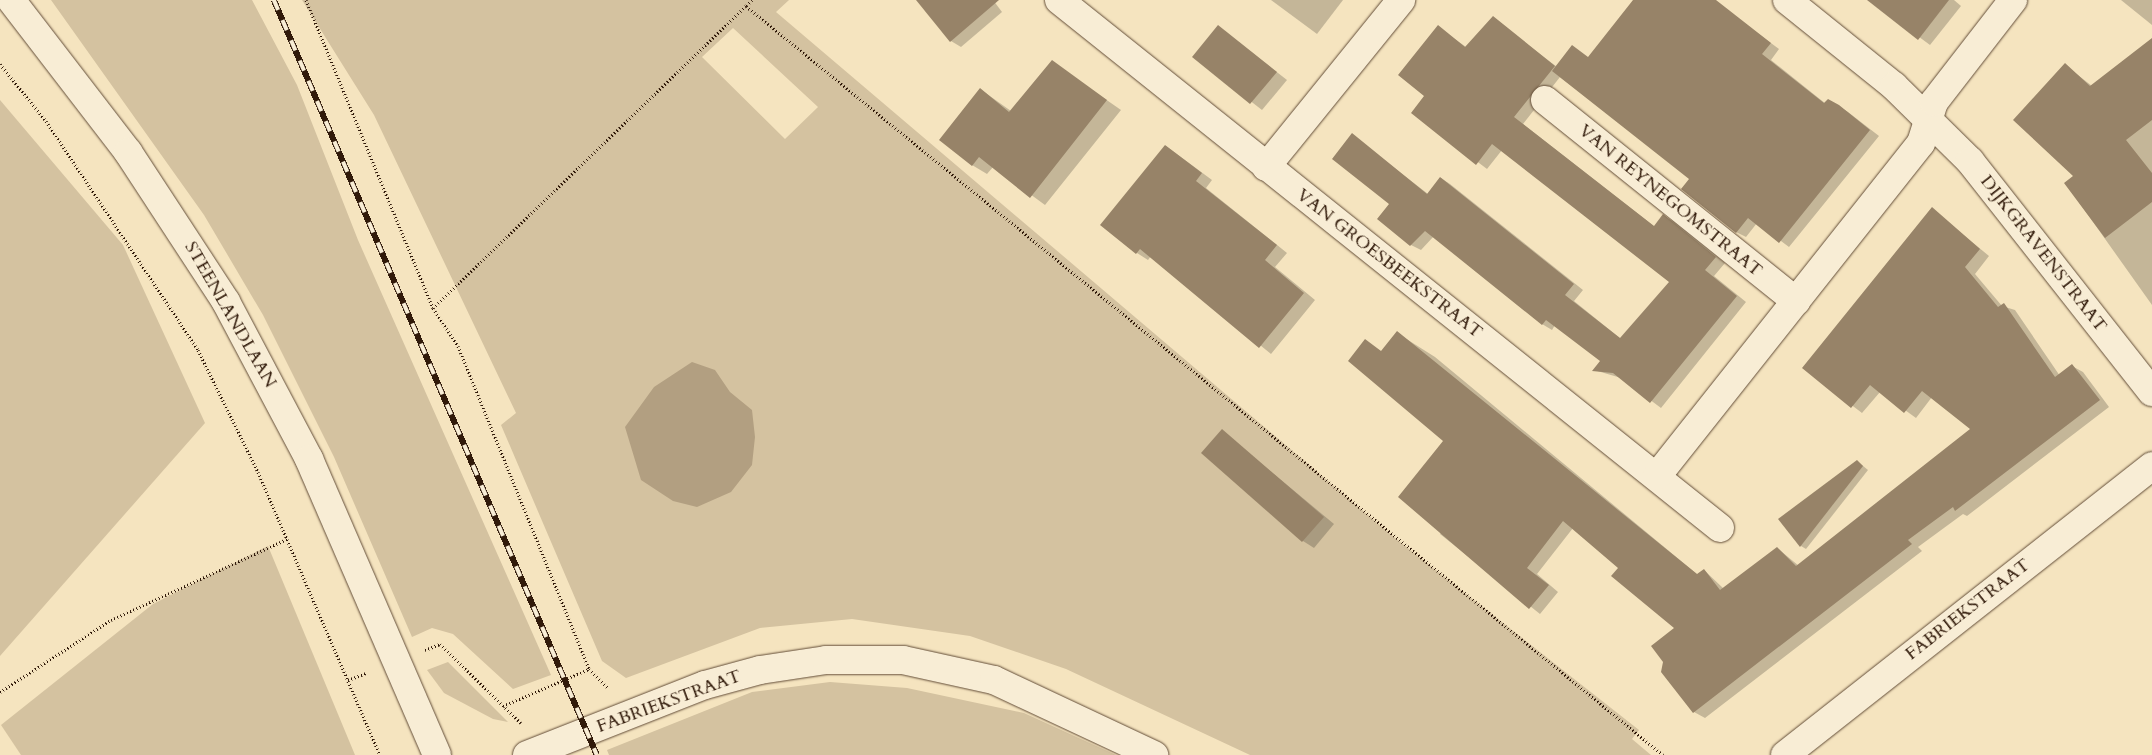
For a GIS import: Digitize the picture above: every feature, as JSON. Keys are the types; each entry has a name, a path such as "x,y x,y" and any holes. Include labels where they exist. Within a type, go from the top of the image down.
{"street":[{"name":"STEENLANDLAAN","path":"12,0 128,152 226,302 309,459 437,755"},
{"name":"VAN GROESBEEKSTRAAT","path":"1059,0 1720,528"},
{"path":"1266,166 1401,0"},
{"name":"DIJKGRAVENSTRAAT","path":"1787,0 1894,86 1928,123 1970,161 2152,392"},
{"path":"1657,476 1921,143 1934,102 2013,0"},
{"name":"VAN REYNEGOMSTRAAT","path":"1545,100 1796,301"},
{"name":"FABRIEKSTRAAT","path":"1785,755 2152,466"},
{"name":"FABRIEKSTRAAT","path":"527,755 634,712 760,670 826,660 903,660 994,680 1154,755"}],"path":[{"path":"306,0 433,308 458,346 589,669 634,712"},
{"path":"433,308 752,0"},
{"path":"746,6 1663,755"},
{"path":"0,64 46,121 198,350 287,539 380,755"},
{"path":"0,692 111,620 287,539"},
{"path":"348,680 440,644 523,725 560,742"},
{"path":"503,706 589,669"}],"shaded area":[{"path":"51,0 252,0 297,85 358,240 551,675 513,689 453,634 432,628 412,637 334,457 263,315 204,215"},
{"path":"302,0 789,0 776,12 1395,538 1639,730 1632,739 1651,755 1250,755 1066,669 970,636 852,619 760,628 626,678 602,661 501,425 516,413 374,115","holes":["733,28 818,107 785,139 702,57"]},
{"path":"0,100 123,245 205,423 0,656"},
{"path":"692,362 715,370 730,392 752,410 755,437 752,465 731,492 697,507 673,501 641,480 625,427 654,387"},
{"path":"268,546 355,755 21,755 1,725 153,604"},
{"path":"448,662 508,722 493,719 444,693 427,670"},
{"path":"830,682 907,688 1024,713 1116,755 609,755 607,750 752,692"}],"building":[{"path":"916,0 999,0 950,42"},
{"path":"1633,0 1716,0 1771,43 1762,54 1824,103 1828,99 1839,105 1870,130 1779,243 1748,218 1736,233 1681,189 1689,179 1552,71 1572,45 1588,57"},
{"path":"1867,0 1949,0 1918,40"},
{"path":"1493,16 1555,66 1514,117 1654,226 1663,214 1716,257 1705,270 1737,296 1650,403 1613,373 1592,371 1600,361 1546,320 1542,325 1425,231 1410,246 1377,219 1389,204 1332,159 1352,133 1427,194 1440,177 1574,284 1565,295 1620,338 1669,282 1492,144 1476,165 1411,113 1424,96 1398,75 1438,25 1465,47"},
{"path":"1218,25 1277,72 1250,104 1192,57"},
{"path":"2152,38 2152,120 2126,140 2152,173 2152,202 2105,238 2064,183 2073,176 2013,120 2065,63 2090,86"},
{"path":"1052,60 1107,100 1030,198 979,157 972,166 939,140 980,88 1009,112"},
{"path":"1165,145 1202,173 1196,181 1277,245 1265,260 1304,293 1259,348 1140,249 1136,254 1100,225"},
{"path":"1932,207 1980,249 1965,267 1998,307 2004,303 2055,377 2072,364 2100,400 1955,511 1953,507 1908,540 1912,544 1693,713 1661,672 1663,662 1651,646 1674,628 1611,576 1618,568 1563,521 1527,568 1549,585 1529,609 1398,497 1443,441 1348,361 1365,339 1381,351 1397,331 1697,574 1704,569 1720,590 1777,547 1796,566 1970,429 1922,391 1904,413 1870,385 1851,408 1802,368"},
{"path":"1222,429 1324,517 1302,542 1201,453"},
{"path":"1857,460 1863,466 1800,547 1778,519"}],"railway":[{"path":"274,0 597,755"}]}
